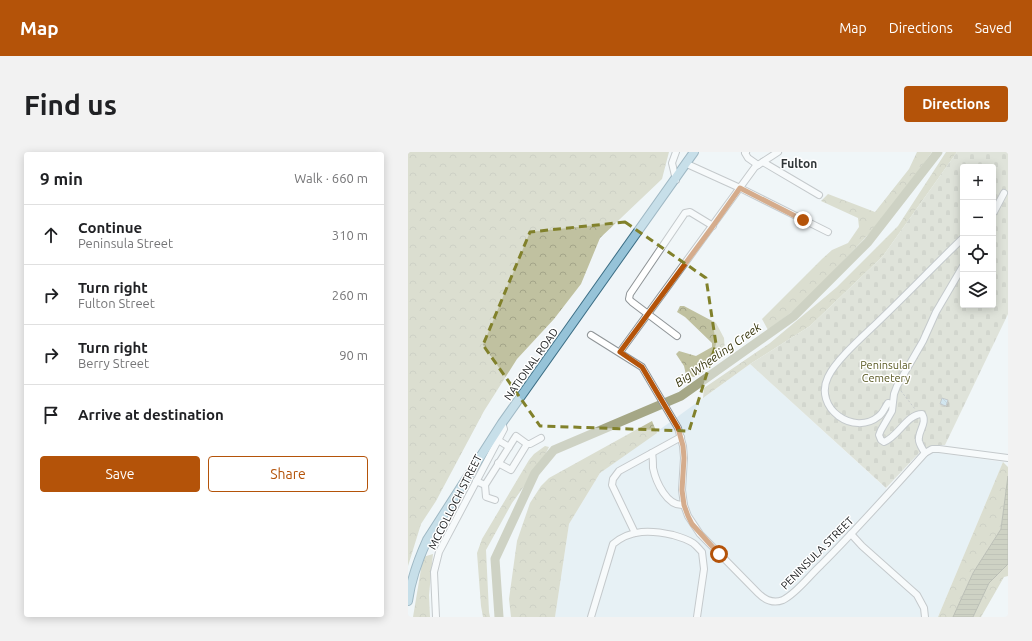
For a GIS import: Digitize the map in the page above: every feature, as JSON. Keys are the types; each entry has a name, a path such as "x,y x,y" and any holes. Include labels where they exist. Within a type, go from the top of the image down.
{"main road":[{"name":"NATIONAL ROAD","path":"408,601 411,581 419,558 428,540 502,423 676,180 694,152"}],"street":[{"path":"676,152 672,163 676,180"},
{"path":"746,152 745,153 748,158 761,163 818,195"},
{"path":"620,352 755,167 778,152"},
{"path":"687,164 740,188 828,232"},
{"path":"996,207 1004,193"},
{"path":"677,336 632,302 629,299 630,294 685,213 690,212 713,226"},
{"path":"892,404 888,403 879,416 872,420 858,423 849,422 834,413 828,406 824,387 833,368 859,340 960,241"},
{"path":"960,271 936,312 923,341 897,386 894,394 892,411 880,430 880,440 884,442 889,440 907,422 919,414 922,414 924,416 924,421 919,436 919,442 925,453 932,449 939,449 1008,458"},
{"name":"PENINSULA STREET","path":"591,335 642,367 678,428 684,458 682,490 684,505 688,516 700,534 765,599 778,601 783,600 796,590 851,534 925,453"},
{"name":"MCCOLLOCH STREET","path":"436,617 434,572 439,552 504,429 502,423"},
{"path":"495,500 486,497 485,485 516,436 527,444"},
{"path":"498,463 511,470 527,444 541,438"},
{"path":"635,533 612,483 619,471 652,452 681,438"},
{"path":"498,440 509,447"},
{"path":"652,452 654,469 662,490 675,504 684,505"},
{"path":"476,481 485,485"},
{"path":"591,617 613,544 620,538 631,533 656,531 681,537 692,542 702,552 704,569 697,617"},
{"path":"692,542 700,534"},
{"path":"851,534 862,546 917,595 924,608 924,617"}],"path":[{"path":"897,386 919,414"}],"highlighted area":[{"path":"625,222 706,278 716,344 689,431 540,426 483,345 530,232"}],"shaded area":[{"path":"750,364 892,494 931,452 1003,462 938,617 555,617 569,524 600,473"},
{"path":"1008,476 1008,564 989,583 973,617 953,617 973,573 1001,529"}],"green space":[{"path":"408,152 669,152 662,179 600,238 581,284 554,319 517,359 484,411 436,501 421,524 408,566"},
{"path":"917,152 932,152 887,215 801,305 768,330 762,319 832,250 848,243 859,227 858,218 821,201 828,194 875,212 909,169"},
{"path":"946,152 957,152 883,256 810,326 750,364 703,398 704,388 770,343 837,287 898,226"},
{"name":"Peninsular Cemetery","path":"957,152 1008,152 1008,314 945,445 934,445 921,451 886,488 750,364 810,326 883,256"},
{"path":"680,306 684,306 716,323 724,338 725,351 702,373 694,377 686,375 684,366 676,354 679,351 696,356 712,347 712,343 685,317 677,312"},
{"path":"652,421 657,433 600,473 569,524 555,617 511,617 509,599 517,541 530,503 541,486 549,478"},
{"path":"545,446 549,447 541,463 512,503 486,550 490,617 483,617 477,553 482,539 529,460 534,454"},
{"path":"1003,462 1008,467 1008,476 1001,529 973,573 953,617 938,617"},
{"path":"433,554 429,595 430,617 413,617 423,557"},
{"path":"1008,564 1008,576 1004,577 981,617 973,617 989,583"}],"building":[{"path":"942,398 948,400 946,406 940,404"}],"waterway":[{"name":"Big Wheeling Creek","path":"499,617 495,559 535,473 554,450 681,396 794,316 868,242 938,152"}],"district":[{"name":"Fulton","path":"799,164"}],"route":[{"path":"719,554 692,524 684,505 682,490 684,458 683,446 678,428 642,367 620,352 740,188 803,220"}]}
